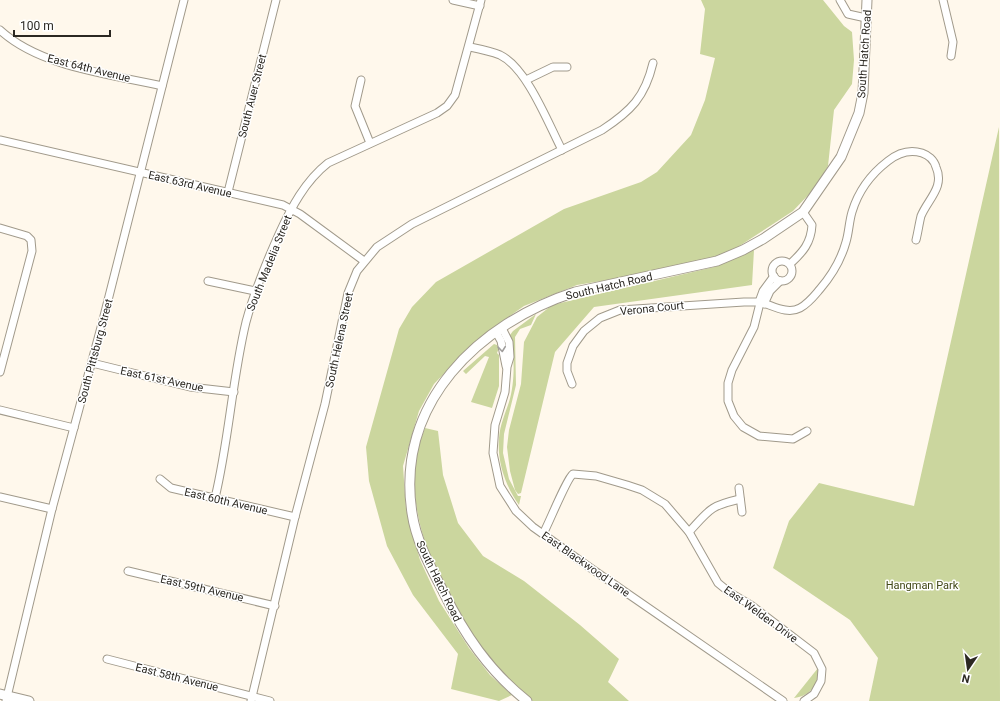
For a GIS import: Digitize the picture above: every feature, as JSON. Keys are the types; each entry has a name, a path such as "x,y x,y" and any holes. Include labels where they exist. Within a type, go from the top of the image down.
{"main road":[{"name":"South Hatch Road","path":"526,701 488,664 457,619 420,544 415,529 410,494 413,450 428,408 445,379 456,365 481,342 540,306 575,292 716,261 743,250 763,239 803,212 841,157 859,113 863,93 867,0"},
{"path":"4,697 29,701"}],"street":[{"name":"South Pittsburg Street","path":"4,697 52,509 92,363 184,0"},
{"name":"South Auer Street","path":"228,192 276,0"},
{"path":"453,0 480,3"},
{"path":"840,0 848,14 866,18"},
{"path":"943,0 953,42 951,56"},
{"name":"South Madelia Street","path":"215,498 223,463 243,336 255,292 291,208 322,167 339,157 447,106 456,95 460,85 480,3"},
{"name":"East 64th Avenue","path":"0,30 22,47 48,59 162,86"},
{"path":"470,48 500,55 513,64 526,80 562,150"},
{"name":"South Helena Street","path":"251,699 275,606 295,517 327,397 348,294 358,271 376,247 412,224 602,130 633,106 642,94 653,63"},
{"path":"526,80 553,67 567,67"},
{"path":"361,80 355,106 370,143"},
{"name":"East 63rd Avenue","path":"0,140 276,203 291,208 364,262"},
{"name":"Verona Court","path":"572,384 567,371 567,363 573,346 584,331 600,318 620,310 697,304 761,303 774,308 799,309 808,302 831,276 847,241 852,213 858,196 868,180 881,166 894,156 906,152 916,151 927,154 935,162 939,173 938,184 921,217 916,240"},
{"path":"790,264 804,252 811,237 812,225 803,212"},
{"path":"0,228 21,233 31,240 32,252 0,372"},
{"path":"777,279 772,269 776,263 783,261 790,264"},
{"path":"790,264 792,271 788,279 777,279 763,291 754,327 732,370 728,383 728,401 734,416 744,427 759,436 792,439 807,431"},
{"path":"208,281 255,292"},
{"name":"East Blackwood Lane","path":"499,330 507,366 505,392 495,425 493,438 495,468 500,486 516,511 543,534 783,701"},
{"name":"East 61st Avenue","path":"92,363 190,387 234,392"},
{"path":"0,410 74,428"},
{"name":"East Welden Drive","path":"543,534 554,515 570,476 576,473 596,476 642,490 665,504 689,532 718,582 729,592 752,605 814,653 819,661 822,675 820,686 814,694 804,701"},
{"name":"East 60th Avenue","path":"160,479 171,488 295,517"},
{"path":"738,488 742,512"},
{"path":"0,497 52,509"},
{"path":"689,532 708,511 718,505 740,499"},
{"name":"East 59th Avenue","path":"128,571 275,606"},
{"name":"East 58th Avenue","path":"107,659 251,699 270,701"}],"green space":[{"path":"701,0 823,0 844,26 852,32 854,60 852,84 834,110 828,166 815,188 793,211 727,254 674,269 577,285 524,306 490,330 461,356 434,384 419,411 403,466 406,509 420,560 439,601 469,648 490,675 512,695 499,701 451,689 458,654 413,595 387,546 369,481 366,447 399,329 412,307 436,282 564,209 641,182 657,172 691,135 705,100 715,58 700,54 705,9"},
{"name":"Hangman Park","path":"999,127 1000,701 869,701 878,658 850,620 773,568 789,521 819,483 914,506"},
{"path":"754,250 752,285 594,307 555,352 521,493 518,494 515,490 510,471 507,447 509,430 521,384 524,342 537,317 552,305 714,267"},
{"path":"536,314 531,325 520,329 515,337 516,385 504,434 503,453 509,479 518,496 521,496 519,505 503,473 499,456 499,438 511,394 513,378 512,343 510,335 513,331"},
{"path":"494,344 499,348 497,353 499,355 499,386 492,408 471,402 489,357 485,356 466,374 463,371"},
{"path":"425,428 438,431 443,475 458,523 483,556 524,581 580,625 619,659 608,682 629,701 533,701 506,678 483,653 444,588 428,552 422,533 415,495 414,475 417,451"},
{"path":"818,668 817,680 812,689 805,695 794,698"}]}
